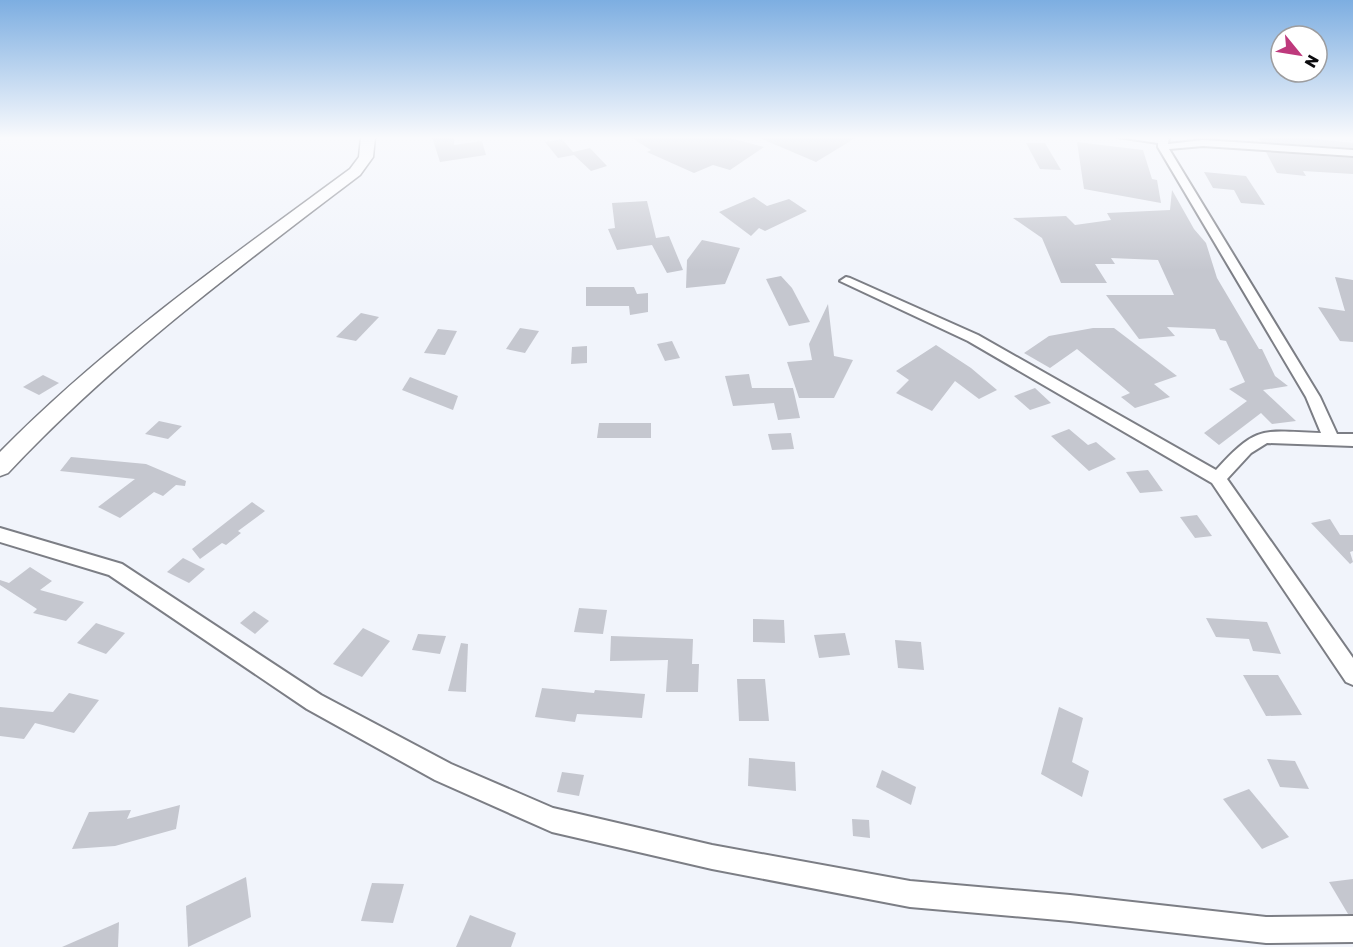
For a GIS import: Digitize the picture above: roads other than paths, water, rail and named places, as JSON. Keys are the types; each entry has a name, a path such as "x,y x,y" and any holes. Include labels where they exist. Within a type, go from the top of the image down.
{"street":[{"path":"0,467 43,422 180,304 343,181"},
{"path":"1186,181 1313,397 1330,439"},
{"path":"846,281 973,338 1218,479 1353,675"},
{"path":"1218,479 1245,449 1264,437 1353,440"},
{"path":"0,535 115,569 314,702 443,772 552,819 712,857 910,894 1070,908 1266,930 1353,929"}]}
